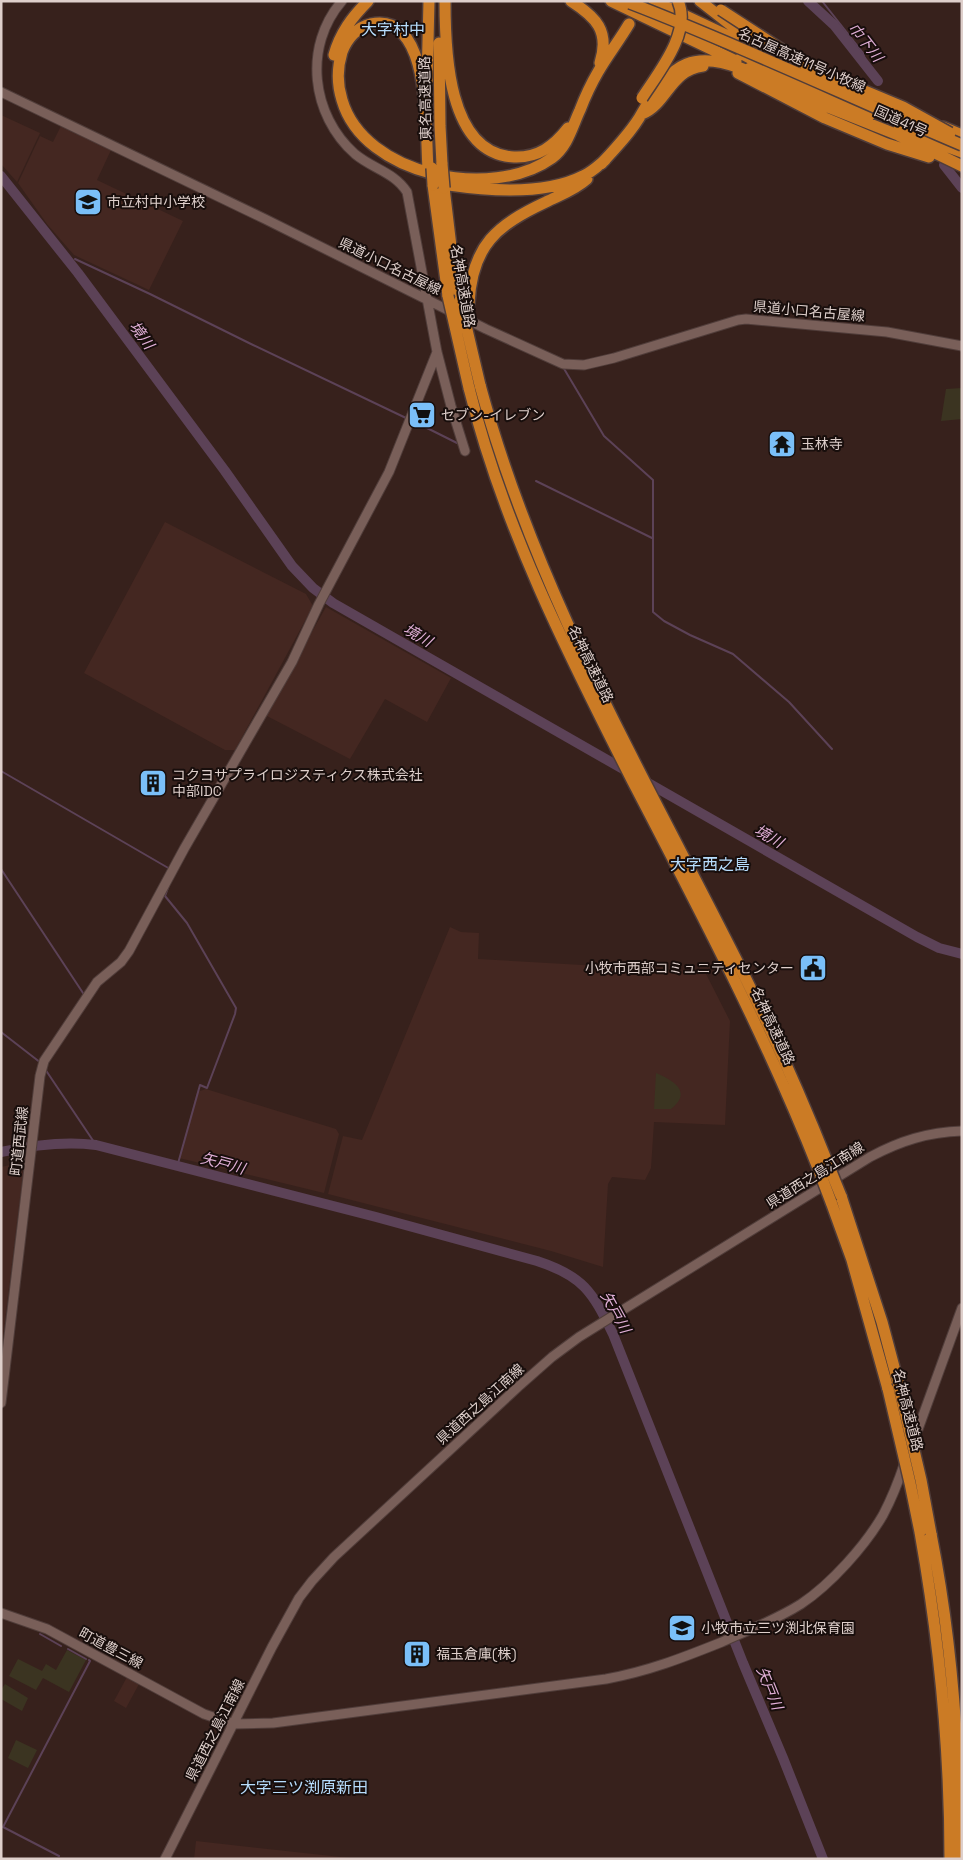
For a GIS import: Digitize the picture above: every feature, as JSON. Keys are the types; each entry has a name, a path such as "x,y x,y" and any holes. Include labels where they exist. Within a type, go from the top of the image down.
{"highway":[{"path":"368,1 351,19 340,38 334,56 332,82 334,99 344,123 358,142 375,156 398,169 436,182 464,187 512,189 538,188 574,180 593,170 605,160"},
{"name":"東名高速道路","path":"434,167 441,1"},
{"path":"445,1 448,67 452,91 461,116 474,136 482,144 491,150 510,157 520,158 538,154 555,142 570,126 580,109"},
{"path":"571,1 589,14 600,28 603,36 604,50 598,72"},
{"name":"国道41号","path":"611,1 683,37 756,70 825,106 898,135 962,166"},
{"name":"国道41号","path":"654,1 766,54 962,136"},
{"path":"647,112 642,98 678,38 682,22 678,1"},
{"path":"700,1 745,35 766,54"},
{"path":"708,1 810,68 903,107 962,136"},
{"name":"名古屋高速11号小牧線","path":"628,2 731,44 962,145"},
{"name":"名神高速道路","path":"429,3 427,75 437,219 448,296 474,386 506,472 554,623 632,756 750,988 784,1060 882,1322 893,1385 921,1480 946,1744 950,1859"},
{"path":"434,167 420,69 408,39 398,29 381,23 367,25 353,34 343,50 338,71 340,93 343,104 354,126 370,144 408,166 435,174 464,179 492,178 530,170 550,159 563,147 598,72 629,24"},
{"path":"683,37 728,46 791,80 871,117 962,152"},
{"path":"647,112 647,103 668,77 682,64 692,60 711,60 751,72 756,70"},
{"path":"465,301 473,273 492,236 517,216 584,182 670,85 687,72 700,66 722,67 738,73 825,118 858,132 887,144 962,166"},
{"name":"名神高速道路","path":"436,186 473,335 474,386"},
{"name":"名神高速道路","path":"578,661 616,748 740,991 823,1166"},
{"name":"名神高速道路","path":"925,1533 943,1608 950,1668 956,1743 960,1859"}],"street":[{"path":"342,1 324,29 318,49 317,80 322,105 334,128 351,150 363,160 400,182 407,192 437,352 465,452"},
{"name":"県道小口名古屋線","path":"1,92 563,364 584,365 614,358 746,319 887,332 962,346"},
{"name":"町道西武線","path":"1,1403 38,1090 44,1062 96,982 121,962 129,951 184,849 292,662 319,604 389,472 437,352"},
{"name":"県道西之島江南線","path":"165,1859 299,1598 334,1557 518,1387 560,1351 593,1328 870,1156 894,1144 916,1137 962,1130"},
{"name":"町道豊三線","path":"1,1613 47,1630 204,1714 234,1724 273,1723 606,1679 656,1668 768,1622 802,1604 843,1566 868,1537 882,1516 896,1485 962,1308"}],"shaded area":[{"path":"1,115 40,133 17,182 1,164"},
{"name":"市立村中小学校","path":"61,126 111,150 97,180 183,221 149,290 74,255 47,224 18,183 40,136 53,142"},
{"path":"962,388 962,419 941,421 946,389"},
{"path":"165,522 306,594 313,606 235,750 225,750 84,673"},
{"path":"326,607 451,678 427,722 385,699 350,759 265,715"},
{"path":"450,927 461,932 479,933 478,959 705,972 730,1021 725,1125 654,1122 651,1168 645,1180 612,1177 608,1184 603,1267 551,1251 328,1194 343,1136 362,1140"},
{"path":"656,1073 675,1083 679,1088 680,1097 671,1109 654,1109"},
{"path":"206,1089 336,1129 339,1134 324,1193 179,1158 197,1092"},
{"path":"15,1164 23,1173 1,1354 1,1167"},
{"path":"67,1650 86,1660 69,1692 43,1678 36,1690 9,1676 18,1659 42,1671 46,1664 56,1670"},
{"path":"127,1677 139,1684 126,1708 114,1701"},
{"path":"5,1684 28,1698 22,1711 1,1699 1,1690"},
{"path":"16,1740 37,1750 28,1768 8,1758"},
{"path":"196,1841 359,1859 194,1859"}],"waterway":[{"name":"巾下川","path":"808,1 834,25 878,81"},
{"path":"822,1 863,53 868,68"},
{"name":"巾下川","path":"944,165 962,188"},
{"name":"境川","path":"1,176 78,273 225,471 292,566 313,588 333,603 630,773"},
{"path":"75,259 406,418"},
{"path":"563,367 604,436 653,480 653,612 664,621 690,635 733,654 789,702 832,749"},
{"path":"413,421 457,443"},
{"path":"536,481 652,538"},
{"path":"1,771 170,869"},
{"name":"境川","path":"643,780 917,937 939,948 962,954"},
{"path":"1,869 83,993"},
{"path":"169,885 165,896 187,923 236,1008 207,1088 200,1085 177,1167"},
{"path":"1,1032 41,1063"},
{"path":"45,1069 96,1145"},
{"name":"矢戸川","path":"1,1152 49,1144 96,1145 376,1217 537,1261 576,1279 592,1296 613,1334 823,1859"},
{"path":"40,1634 61,1646"},
{"path":"68,1649 86,1659"},
{"path":"59,1856 3,1827 89,1660"}],"place":[{"name":"市立村中小学校","path":"88,202"},
{"name":"セブン-イレブン","path":"422,415"},
{"name":"玉林寺","path":"782,444"},
{"name":"コクヨサプライロジスティクス株式会社 中部IDC","path":"153,783"},
{"name":"小牧市西部コミュニティセンター","path":"813,968"},
{"name":"小牧市立三ツ渕北保育園","path":"682,1628"},
{"name":"福玉倉庫(株)","path":"417,1654"}],"district":[{"name":"大字村中","path":"393,29"},
{"name":"大字西之島","path":"710,864"},
{"name":"大字三ツ渕原新田","path":"304,1787"}]}
